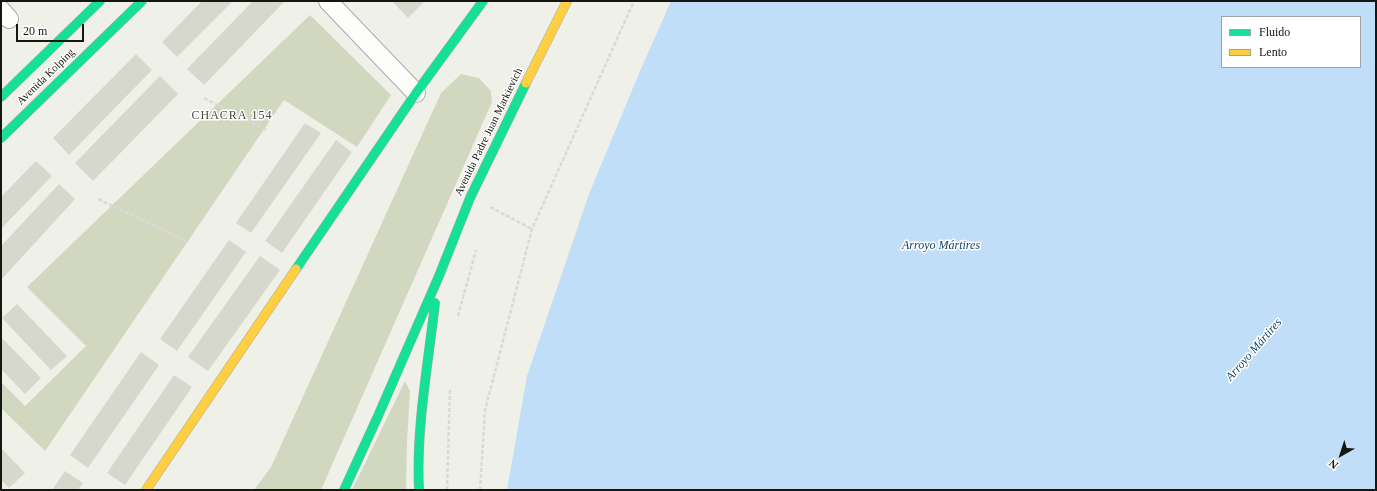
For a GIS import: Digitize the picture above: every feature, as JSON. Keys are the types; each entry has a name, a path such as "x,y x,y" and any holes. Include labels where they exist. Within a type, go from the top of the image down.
{"street":[{"name":"Avenida Kolping","path":"1,97 100,1"},
{"name":"Avenida Kolping","path":"1,138 142,1"},
{"path":"328,1 416,93"},
{"path":"146,490 416,93 483,1"},
{"name":"Avenida Padre Juan Markievich","path":"344,490 439,276 470,198 510,114 567,1"},
{"name":"Avenida Padre Juan Markievich","path":"419,490 418,468 421,423 439,276"}],"path":[{"path":"480,490 485,410 532,229 634,1"},
{"path":"204,98 266,130"},
{"path":"98,199 190,243"},
{"path":"487,206 532,229"},
{"path":"457,320 477,244"},
{"path":"447,490 450,382"}],"green space":[{"path":"310,15 391,95 357,147 284,100 45,451 1,408 1,382 25,406 86,346 27,287"},
{"path":"461,74 479,78 491,91 492,102 321,490 254,490 271,467 441,93"},
{"path":"405,381 410,391 406,490 352,490"}],"water":[{"name":"Arroyo Mártires","path":"671,1 1376,1 1376,490 507,490 527,376 589,194"}],"building":[{"path":"202,1 233,1 177,57 162,42"},
{"path":"253,1 285,1 204,85 187,69"},
{"path":"392,1 425,1 408,18"},
{"path":"136,54 152,70 69,155 53,138"},
{"path":"160,76 178,94 93,181 75,163"},
{"path":"305,123 321,133 251,233 236,223"},
{"path":"336,140 352,152 282,253 265,241"},
{"path":"36,161 52,176 1,229 1,197"},
{"path":"59,184 75,199 1,280 1,246"},
{"path":"229,240 246,252 177,351 160,339"},
{"path":"260,256 280,270 208,371 188,357"},
{"path":"17,304 67,356 51,370 2,318"},
{"path":"1,337 41,378 25,394 1,369"},
{"path":"141,352 159,365 88,468 70,455"},
{"path":"174,375 192,387 125,485 107,473"},
{"path":"1,448 25,473 9,488 1,480"},
{"path":"65,471 83,483 78,490 52,490"}],"traffic: fast":[{"path":"1,97 100,1"},
{"path":"1,138 142,1"},
{"path":"296,269 416,93 483,1"},
{"path":"344,490 439,276 470,198 526,83"},
{"path":"419,490 419,443 435,303"}],"traffic: slow":[{"path":"526,83 567,1"},
{"path":"146,490 296,269"}],"district":[{"name":"CHACRA 154","path":"232,116"}]}
